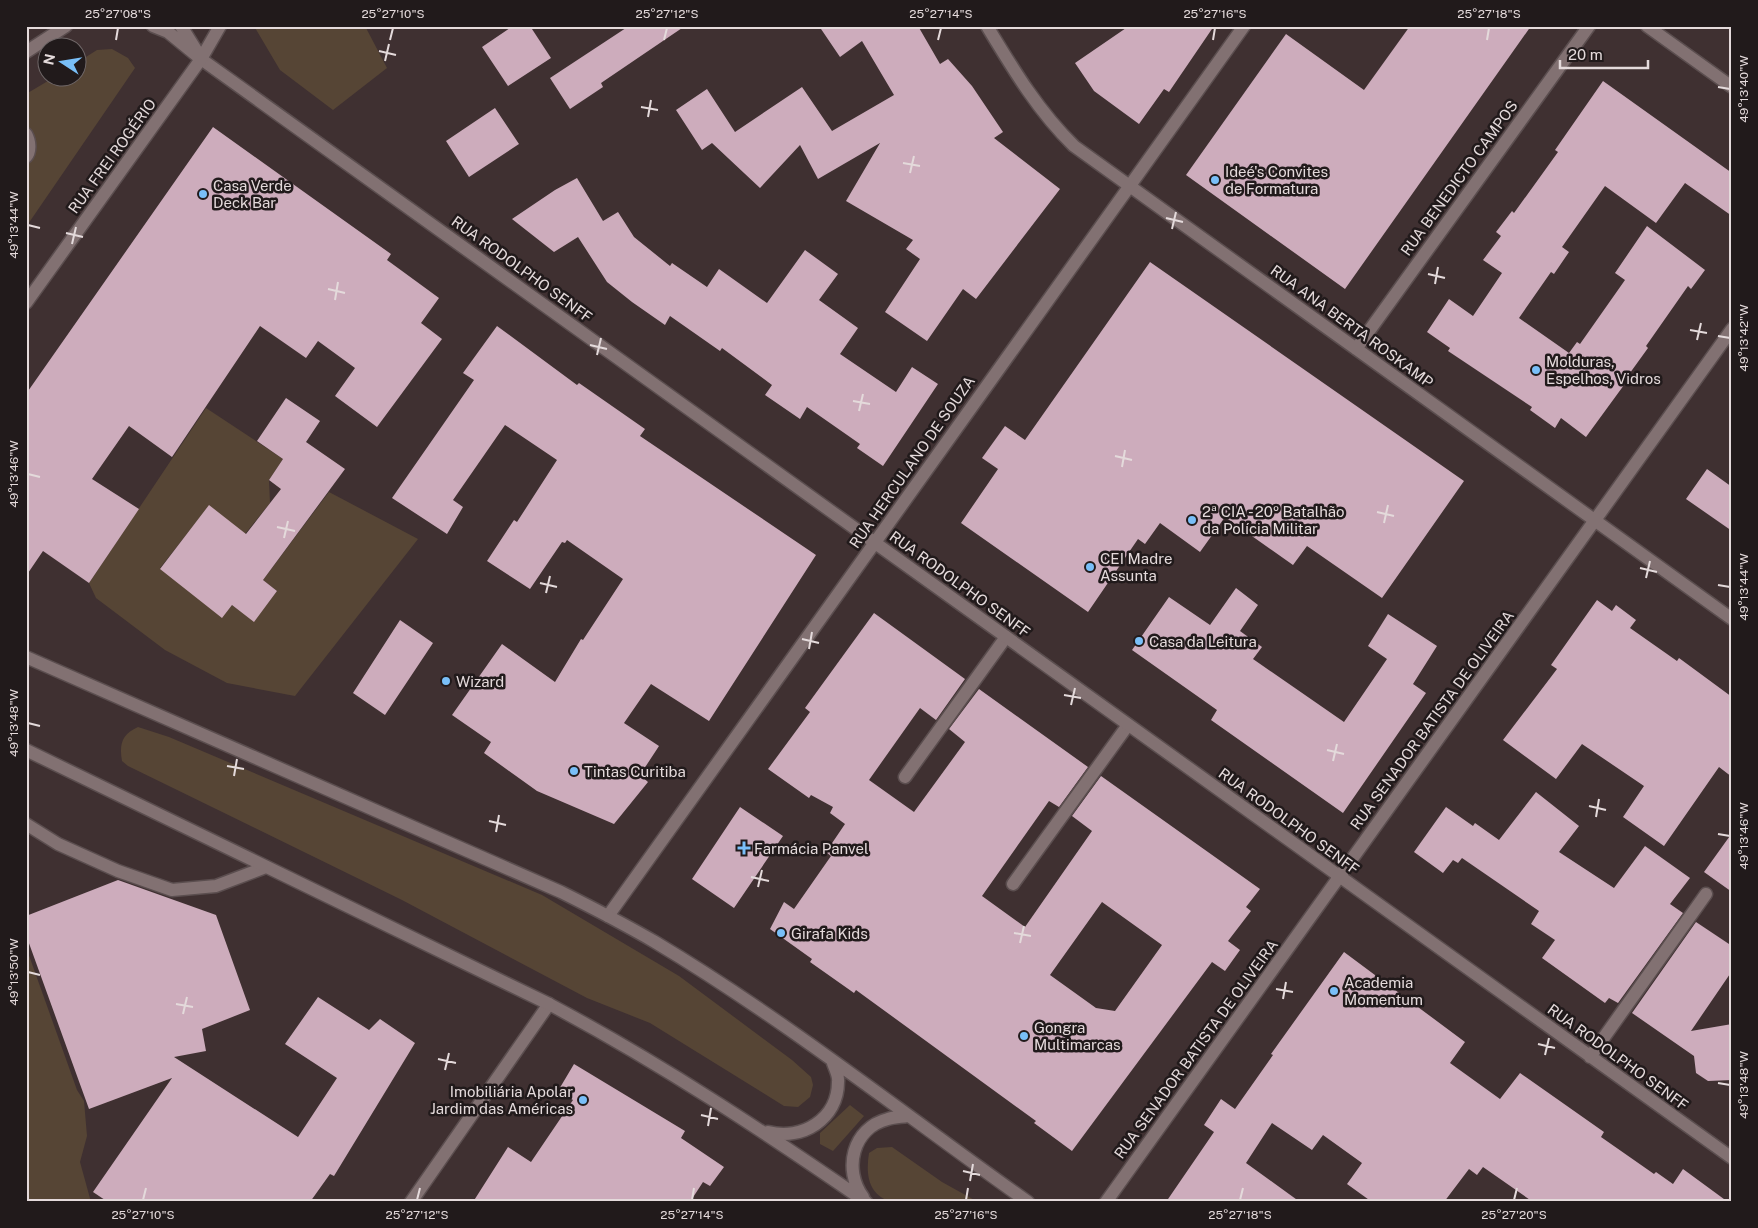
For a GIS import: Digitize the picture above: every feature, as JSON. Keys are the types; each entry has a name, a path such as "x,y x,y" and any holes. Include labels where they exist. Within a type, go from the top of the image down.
{"street":[{"path":"26,52 66,26"},
{"path":"153,26 168,32 202,59"},
{"name":"RUA RODOLPHO SENFF","path":"181,26 202,59 1732,1158"},
{"name":"RUA FREI ROGÉRIO","path":"26,303 202,59 220,26"},
{"name":"RUA ANA BERTA ROSKAMP","path":"987,26 1022,83 1053,125 1074,146 1732,619"},
{"name":"RUA HERCULANO DE SOUZA","path":"608,916 1244,26"},
{"name":"RUA BENEDICTO CAMPOS","path":"1356,349 1589,26"},
{"path":"1647,26 1732,87"},
{"path":"26,134 29,139 29,154 26,158"},
{"name":"RUA SENADOR BATISTA DE OLIVEIRA","path":"1106,1202 1732,329"},
{"path":"905,776 1006,637"},
{"path":"26,657 561,892 608,916 709,977 1028,1202"},
{"path":"1013,884 1128,725"},
{"path":"26,750 549,1004 647,1058 763,1131 866,1202"},
{"path":"26,824 58,844 118,871 172,890 216,886 266,867"},
{"path":"1590,1057 1706,894"},
{"path":"411,1202 549,1004"},
{"path":"763,1131 780,1136 798,1134 814,1126 828,1114 836,1098 839,1080 833,1063"},
{"path":"866,1202 854,1185 851,1165 856,1145 869,1129 887,1119 908,1116"}],"shaded area":[{"path":"254,26 365,26 387,68 333,110 280,70"},
{"path":"112,49 128,58 135,68 26,227 26,94 38,87 88,88 88,56 97,50"},
{"path":"206,408 283,459 269,480 270,503 245,534 209,506 160,568 222,617 232,605 254,621 277,591 263,580 329,492 418,539 295,696 227,683 165,650 96,598 89,583"},
{"path":"138,727 169,737 542,895 679,976 792,1060 811,1077 813,1085 810,1097 798,1107 784,1106 650,1023 587,998 402,900 128,766 122,761 121,750 123,740 128,733"},
{"path":"26,947 77,1090 84,1101 87,1136 80,1162 91,1202 26,1202"},
{"path":"850,1105 864,1116 833,1151 820,1144 820,1133"},
{"path":"892,1147 942,1182 978,1202 905,1203 889,1201 882,1197 876,1193 870,1181 868,1174 869,1153 877,1148"}],"building":[{"path":"513,26 530,26 551,58 508,86 482,47"},
{"path":"629,26 685,26 601,83 603,87 570,109 550,78"},
{"path":"819,26 918,26 940,64 948,59 972,86 1003,132 994,138 1060,189 976,299 963,289 927,341 885,312 920,259 906,249 913,240 846,201 880,143 818,179 800,145 760,188 712,143 702,150 676,110 707,89 735,132 802,87 832,131 894,95 862,41 840,57"},
{"path":"1129,26 1214,26 1169,92 1164,89 1139,124 1094,91 1075,63"},
{"path":"1410,26 1531,26 1345,289 1186,175 1286,34 1364,90"},
{"path":"1603,81 1732,173 1732,216 1685,183 1656,223 1605,186 1562,247 1569,252 1554,274 1551,272 1519,318 1569,353 1577,342 1580,344 1625,280 1615,273 1647,226 1705,270 1691,289 1688,286 1646,346 1648,348 1622,384 1624,385 1586,437 1561,418 1555,428 1530,410 1532,407 1448,351 1450,348 1427,332 1449,299 1473,316 1502,273 1483,260 1501,236 1496,232 1512,211 1514,213 1558,152 1555,150"},
{"path":"495,108 519,144 469,177 446,141"},
{"path":"213,127 391,254 387,260 439,298 421,323 442,339 377,427 335,396 355,368 318,341 306,358 260,326 172,457 129,426 92,479 139,509 89,583 43,551 26,576 26,394"},
{"path":"577,178 603,221 618,212 634,237 670,266 672,263 707,287 719,269 767,303 805,250 838,274 819,300 858,328 840,354 896,392 912,367 938,384 883,466 857,448 860,444 807,407 800,419 765,395 772,385 722,348 720,351 670,316 665,325 632,302 607,282 578,237 554,252 512,219 555,190"},
{"path":"1150,262 1464,481 1382,598 1307,546 1293,565 1225,517 1200,552 1160,523 1145,544 1138,539 1088,612 961,523 998,469 982,458 1005,426 1025,440"},
{"path":"497,326 577,385 579,383 645,429 640,436 816,555 709,721 651,684 624,723 659,746 640,775 648,782 614,824 537,791 484,753 491,742 452,715 502,644 555,682 581,639 583,640 623,579 567,540 565,543 562,542 530,589 487,561 514,520 517,522 557,460 505,425 453,500 463,507 447,534 392,498 474,380 463,373"},
{"path":"286,398 320,421 306,442 345,469 263,580 277,591 254,622 232,605 222,618 160,569 209,505 246,534 281,489 269,480 283,459 257,441"},
{"path":"1707,469 1732,487 1732,531 1686,499"},
{"path":"1236,588 1258,605 1240,631 1262,647 1253,659 1344,722 1387,659 1368,646 1388,614 1437,646 1413,684 1426,693 1343,813 1211,720 1217,710 1132,650 1169,597 1210,625"},
{"path":"1597,600 1612,611 1616,605 1636,620 1630,628 1677,661 1679,658 1732,697 1732,777 1719,767 1664,846 1623,817 1644,786 1582,744 1556,779 1503,740 1557,669 1551,665"},
{"path":"874,613 965,679 936,720 920,708 869,780 914,812 965,742 949,729 979,689 1088,767 1059,807 1049,801 982,896 1025,927 1092,831 1072,816 1101,776 1260,889 1246,907 1251,911 1228,941 1240,950 1225,971 1212,962 1072,1151 1034,1123 1036,1121 856,990 854,993 810,962 812,959 770,929 784,902 794,909 831,856 826,852 845,824 830,813 833,807 811,795 809,798 768,769 810,712 805,708","holes":["1102,902 1162,945 1115,1011 1096,1008 1050,975"]},
{"path":"400,620 433,643 385,715 353,693"},
{"path":"1536,792 1579,826 1559,852 1614,888 1645,846 1690,878 1670,904 1683,913 1618,1003 1609,998 1605,1003 1542,958 1555,940 1531,924 1539,911 1462,858 1458,863 1453,860 1443,873 1414,852 1446,807 1473,826 1475,823 1499,840"},
{"name":"Farmácia Panvel","path":"740,807 783,836 734,908 692,879"},
{"path":"1732,833 1732,892 1704,872"},
{"path":"118,880 216,915 250,1010 202,1029 206,1051 174,1057 298,1137 337,1078 285,1044 318,997 369,1030 380,1019 415,1043 334,1176 330,1174 310,1202 108,1202 93,1192 172,1078 89,1109 26,935 26,916"},
{"path":"1696,922 1732,946 1732,971 1691,1031 1732,1024 1732,1080 1708,1081 1696,1073 1694,1056 1632,1013"},
{"path":"1344,952 1465,1042 1450,1063 1500,1099 1520,1073 1604,1132 1601,1137 1654,1174 1656,1172 1673,1184 1683,1169 1728,1202 1533,1202 1483,1167 1477,1175 1469,1169 1444,1202 1372,1202 1347,1184 1362,1163 1323,1135 1312,1150 1272,1123 1246,1163 1300,1202 1166,1202 1214,1132 1204,1125 1221,1099 1235,1109 1273,1055 1271,1054"},
{"path":"574,1064 685,1131 681,1138 724,1167 710,1186 703,1182 690,1202 473,1202 508,1147 531,1162 573,1100 558,1091"}],"place":[{"name":"Ideé's Convites de Formatura","path":"1215,180"},
{"name":"Casa Verde Deck Bar","path":"203,194"},
{"name":"Molduras, Espelhos, Vidros","path":"1536,370"},
{"name":"2ª CIA - 20º Batalhão da Polícia Militar","path":"1192,520"},
{"name":"CEI Madre Assunta","path":"1090,567"},
{"name":"Casa da Leitura","path":"1139,641"},
{"name":"Wizard","path":"446,681"},
{"name":"Tintas Curitiba","path":"574,771"},
{"name":"Farmácia Panvel","path":"744,848"},
{"name":"Girafa Kids","path":"781,933"},
{"name":"Academia Momentum","path":"1334,991"},
{"name":"Gongra Multimarcas","path":"1024,1036"},
{"name":"Imobiliária Apolar Jardim das Américas","path":"583,1100"}]}
